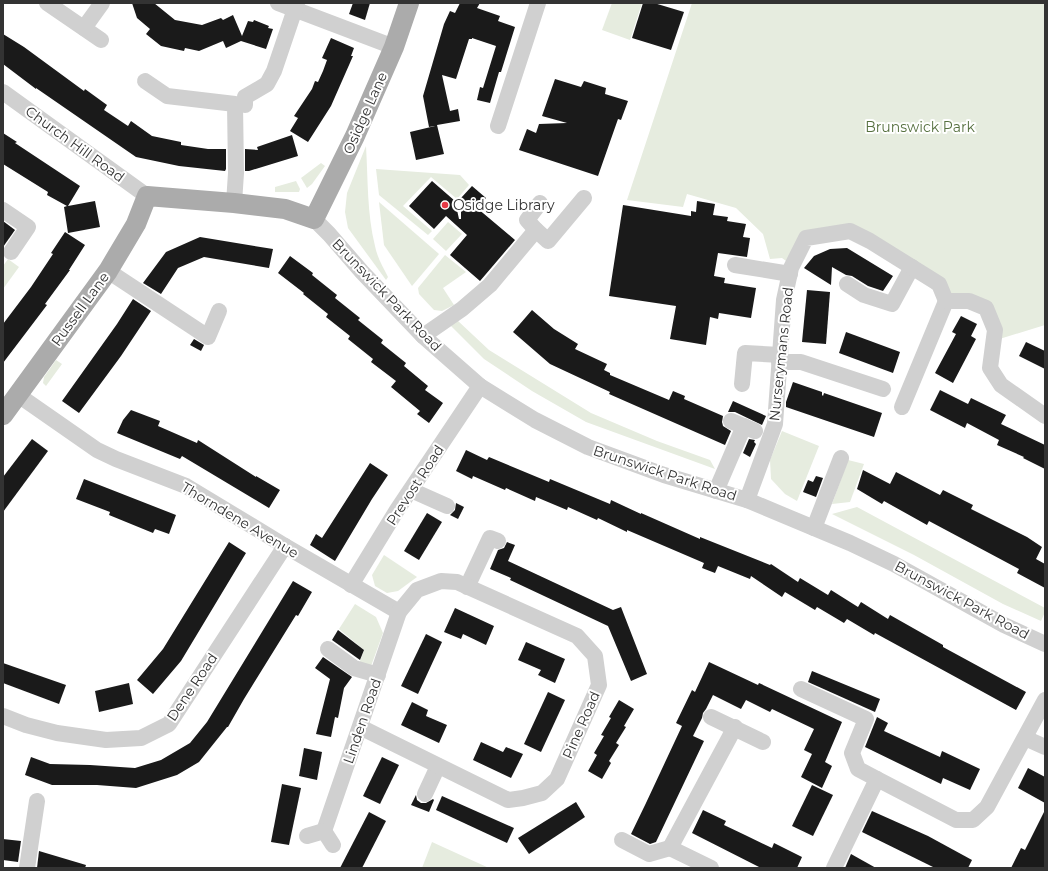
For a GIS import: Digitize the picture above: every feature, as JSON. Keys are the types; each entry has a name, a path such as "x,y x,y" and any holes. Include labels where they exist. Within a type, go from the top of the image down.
{"main road":[{"name":"Osidge Lane","path":"314,219 355,136 394,47 409,3"},
{"name":"Brunswick Park Road","path":"147,196 234,203 285,210 314,219"},
{"name":"Russell Lane","path":"3,415 108,271 136,224 147,196"}],"street":[{"path":"47,3 101,40"},
{"path":"84,28 102,3"},
{"path":"278,3 296,6 394,47"},
{"path":"498,126 538,3"},
{"path":"245,104 245,97 267,84 274,71 296,6"},
{"path":"145,81 167,96 235,104 236,173 234,203"},
{"name":"Church Hill Road","path":"4,96 147,196"},
{"path":"540,204 527,220 548,241 584,198"},
{"path":"3,210 28,227 11,252"},
{"name":"Brunswick Park Road","path":"314,219 423,336 480,386 535,420 588,447 664,475 747,500 850,543 894,564 1004,625 1045,644"},
{"path":"423,336 462,309 490,285 536,230"},
{"name":"Nurserymans Road","path":"747,500 775,424 784,300 791,268 806,238 850,231 870,241 939,284 946,301"},
{"path":"735,265 790,274"},
{"path":"847,284 864,295 892,304 912,267"},
{"path":"108,271 208,337 219,311"},
{"path":"902,406 946,301 969,301 986,308 995,330 990,368 1001,385 1028,406 1045,416"},
{"path":"742,384 746,353 801,362 883,389"},
{"name":"Prevost Road","path":"351,585 411,490 480,386"},
{"name":"Thorndene Avenue","path":"18,395 97,450 116,459 186,486 285,546 399,612"},
{"path":"716,491 743,426"},
{"path":"814,528 841,458"},
{"path":"411,490 447,506"},
{"path":"467,587 490,538 498,541"},
{"name":"Dene Road","path":"3,716 26,725 57,733 106,740 141,738 168,724 285,546"},
{"name":"Pine Road","path":"360,727 508,800 523,798 542,793 557,779 599,685 595,656 577,636 457,582 441,580 417,590 399,612"},
{"name":"Linden Road","path":"324,831 399,612"},
{"path":"328,649 354,668 378,675"},
{"path":"801,689 866,719 852,753 858,769 956,820 973,820 987,807 1045,700"},
{"path":"711,717 763,742"},
{"path":"670,848 735,728"},
{"path":"1025,738 1045,747"},
{"path":"425,794 438,766"},
{"path":"834,868 877,780"},
{"path":"27,868 37,801"},
{"path":"307,836 324,831 333,845"},
{"path":"622,840 649,854 670,848 711,868"}],"green space":[{"path":"612,3 642,3 630,40 602,30"},
{"name":"Brunswick Park","path":"692,3 1045,3 1045,325 993,341 986,307 946,300 870,240 812,236 793,266 782,258 770,259 763,234 736,208 687,194 683,207 627,200"},
{"path":"366,146 370,222 377,254 388,277 386,280 348,228 345,212 347,193"},
{"path":"321,163 325,166 312,184 307,188 301,178"},
{"path":"376,169 460,175 469,185 457,199 431,177 403,206 432,231 428,235 379,195"},
{"path":"296,181 300,189 299,192 275,192 275,187"},
{"path":"379,202 439,254 412,286 384,245"},
{"path":"448,222 462,234 446,251 433,239"},
{"path":"445,255 466,272 443,288 454,305 442,311 434,310 419,294 418,288"},
{"path":"8,259 19,267 3,289 3,266"},
{"path":"457,320 489,350 591,413 657,441 710,460 715,469 586,422 532,391 484,359 451,326"},
{"path":"56,360 62,364 46,386 43,383 44,377"},
{"path":"782,431 819,446 797,501 785,494 771,479 770,460"},
{"path":"848,460 864,464 850,502 832,504"},
{"path":"857,507 1045,608 1041,621 1003,604 914,555 832,514"},
{"path":"384,555 417,577 398,591 387,593 375,586 372,575"},
{"path":"355,604 376,617 383,633 370,669 359,664 364,650 339,629"},
{"path":"432,842 489,868 422,868"}],"building":[{"path":"132,3 154,3 175,20 202,25 221,18 223,20 233,15 242,36 248,21 253,22 254,20 269,26 268,28 273,29 266,49 241,41 226,48 223,41 199,51 185,48 184,51 161,46 146,34 150,29 137,18"},
{"path":"353,3 370,3 365,20 349,14"},
{"path":"460,3 480,3 477,8 500,16 498,21 515,27 490,103 477,100 480,87 483,88 496,46 472,38 469,39 456,79 442,75 450,111 458,109 460,121 437,125 444,154 416,160 410,132 435,126 429,127 423,96 444,24 450,11 455,13"},
{"path":"643,3 654,3 684,12 671,50 632,38"},
{"path":"3,34 24,47 84,91 85,89 107,105 104,110 128,126 131,121 152,136 181,142 181,145 208,149 226,149 225,171 179,166 136,157 36,89 3,64"},
{"path":"331,38 354,48 351,56 353,56 331,106 308,142 290,131 298,118 294,116 312,89 315,81 318,82 323,71 327,60 322,58"},
{"path":"555,79 581,87 584,81 606,88 605,94 628,101 621,120 618,119 598,176 519,150 527,129 536,133 539,124 567,123 542,116"},
{"path":"3,133 17,142 15,143 80,186 68,206 95,201 100,227 68,233 64,207 67,206 47,195 48,192 3,164"},
{"path":"292,135 298,156 245,171 245,149 258,150 257,147"},
{"path":"432,181 455,201 459,219 461,219 461,198 472,186 486,198 477,208 515,240 480,281 450,255 467,235 446,216 434,229 409,206"},
{"path":"697,201 715,204 713,215 728,217 727,221 746,224 743,237 750,238 747,257 718,253 714,276 725,278 724,283 756,288 751,318 719,313 718,319 710,317 706,345 670,339 676,306 609,296 623,205 691,216 691,211 696,212"},
{"path":"3,221 15,230 3,247"},
{"path":"65,232 85,245 70,270 45,304 47,305 3,363 3,324 31,287 53,254 51,253"},
{"path":"200,237 273,249 269,268 204,257 178,268 161,294 143,283 166,252"},
{"path":"847,248 893,276 883,291 868,286 852,276 846,275 832,267 831,285 804,268 814,256 830,249"},
{"path":"290,256 313,273 312,275 337,295 335,298 360,318 358,320 383,340 381,343 406,363 404,366 428,386 425,390 443,403 429,423 417,414 420,411 391,387 396,381 371,362 373,359 348,339 350,336 326,317 328,314 278,273"},
{"path":"807,290 830,292 826,344 802,342"},
{"path":"133,299 151,311 121,356 79,413 62,401"},
{"path":"532,310 554,329 578,344 575,349 607,364 604,370 610,373 610,375 669,400 673,391 685,396 684,399 723,416 723,426 731,431 725,445 609,394 610,392 550,364 513,332"},
{"path":"961,316 977,324 971,336 976,339 953,383 935,373 956,334 952,332"},
{"path":"846,332 900,352 893,373 839,353"},
{"path":"194,339 204,345 201,351 190,345"},
{"path":"1026,342 1045,351 1045,369 1019,356"},
{"path":"793,382 822,392 823,396 824,393 882,413 874,437 786,407 786,402"},
{"path":"940,390 968,404 971,398 1006,415 1001,424 1045,445 1045,469 1023,458 1024,457 997,445 999,440 967,423 965,428 930,410"},
{"path":"733,401 766,416 762,425 735,412 728,412"},
{"path":"131,410 160,421 158,426 197,443 198,440 256,477 280,490 269,508 182,456 180,459 117,433 123,420"},
{"path":"32,439 48,451 3,512 3,477"},
{"path":"749,439 755,440 754,442 756,444 750,457 743,453"},
{"path":"466,450 487,460 489,457 549,482 550,479 610,504 611,500 700,539 700,537 770,565 771,564 798,582 800,578 828,595 831,590 858,607 861,602 888,619 890,615 943,645 943,647 1026,692 1016,710 875,633 874,635 847,619 844,623 817,607 815,610 785,592 782,597 751,576 750,579 718,566 715,573 702,568 704,563 627,530 627,532 598,518 597,520 568,507 567,510 536,497 535,501 506,488 505,490 473,476 472,479 456,471"},
{"path":"370,463 388,475 335,561 310,545 316,534 322,538"},
{"path":"863,470 890,484 896,472 940,495 943,490 973,505 971,509 1027,537 1042,547 1036,559 1045,564 1045,588 1017,573 1019,569 929,521 927,525 884,501 882,504 857,489"},
{"path":"816,476 823,478 816,497 803,492 808,480 813,482"},
{"path":"84,479 176,515 169,534 155,529 153,533 109,515 110,512 76,499"},
{"path":"456,503 464,507 458,519 450,515 455,510"},
{"path":"427,513 442,522 419,560 404,551"},
{"path":"229,542 246,553 181,661 153,694 137,680 163,649"},
{"path":"507,542 515,545 508,561 613,610 621,607 647,674 631,681 608,626 510,580 511,578 490,569 498,550 504,548"},
{"path":"293,581 312,592 298,616 296,615 228,727 199,762 177,775 136,788 97,785 52,785 25,775 31,757 50,764 135,768 161,760 190,743 207,722"},
{"path":"455,608 494,626 486,645 463,634 461,639 444,632"},
{"path":"338,630 364,650 360,660 332,640"},
{"path":"426,634 442,642 418,694 401,686"},
{"path":"526,642 565,659 555,683 538,675 541,670 518,660"},
{"path":"323,657 352,677 344,688 338,718 335,717 331,737 316,734 330,679 315,668"},
{"path":"709,662 758,685 759,683 842,722 825,762 832,766 822,788 801,777 812,754 804,750 814,729 772,709 770,712 746,700 741,709 713,695 693,736 704,741 656,842 650,844 631,834 682,726 676,723 692,690 695,692"},
{"path":"3,663 66,685 59,704 3,683"},
{"path":"812,671 880,699 875,712 808,682"},
{"path":"129,683 133,704 99,712 95,691"},
{"path":"548,692 565,700 541,752 524,744"},
{"path":"619,700 634,709 624,726 626,727 616,743 619,745 609,761 611,763 602,779 588,771 597,755 594,753 604,736 601,735"},
{"path":"412,702 428,710 426,716 447,725 439,743 401,725"},
{"path":"877,717 888,723 884,731 940,757 942,751 980,769 970,790 943,778 941,784 865,747"},
{"path":"481,742 503,752 506,747 523,754 511,778 473,760"},
{"path":"304,748 322,752 317,780 299,776"},
{"path":"382,757 399,765 380,804 363,796"},
{"path":"1028,768 1045,777 1045,803 1018,788"},
{"path":"282,784 301,788 289,845 271,842"},
{"path":"812,785 833,795 813,836 792,826"},
{"path":"416,795 417,800 421,803 434,800 429,812 411,805"},
{"path":"442,796 514,828 507,843 436,810"},
{"path":"576,802 585,817 529,854 518,838"},
{"path":"703,810 726,821 724,825 772,848 774,843 802,857 797,868 761,868 692,833"},
{"path":"1045,810 1045,868 1011,868 1021,848 1025,850"},
{"path":"872,811 928,836 972,860 968,868 935,868 862,832"},
{"path":"369,812 386,821 362,868 340,868"},
{"path":"3,839 21,841 18,862 3,860"},
{"path":"39,851 86,865 85,868 37,868"},
{"path":"851,854 876,868 845,868"}],"place":[{"name":"Osidge Library","path":"445,205"}]}
